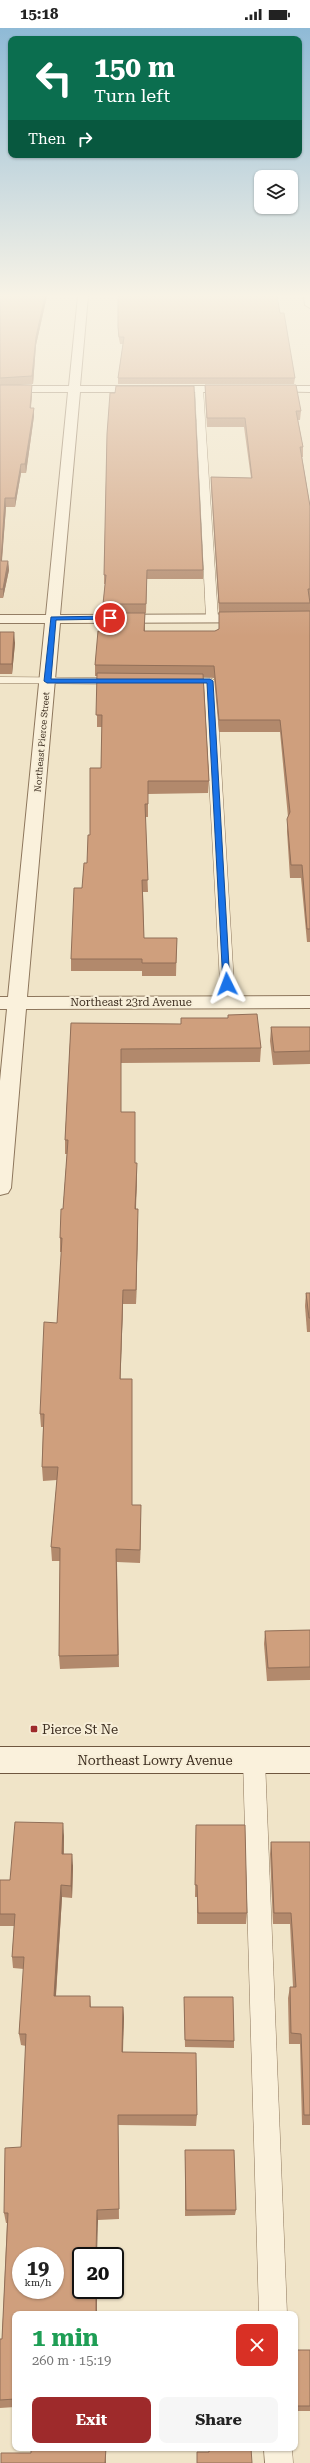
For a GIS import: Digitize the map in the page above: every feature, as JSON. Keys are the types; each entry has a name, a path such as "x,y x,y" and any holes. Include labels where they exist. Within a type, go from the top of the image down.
{"street":[{"name":"Northeast Pierce Street","path":"0,1188 9,1003 47,681 73,410"},
{"path":"0,619 310,618"},
{"name":"Northeast 23rd Avenue","path":"9,1003 310,1002"},
{"name":"Northeast Lowry Avenue","path":"0,1760 310,1760"}],"lane":[{"path":"201,410 212,618"},
{"path":"0,680 131,681"},
{"path":"171,681 210,681 228,1002"},
{"path":"254,1760 274,2311"},
{"path":"278,2451 279,2463"}],"building":[{"path":"0,410 34,410 25,464 21,464 15,498 5,498 1,561 8,561 3,589 0,589"},
{"path":"109,410 195,410 203,570 147,570 146,604 103,604 106,575 104,575"},
{"path":"206,410 301,410 301,411 296,411 303,447 300,447 310,506 310,589 308,589 310,603 219,603 211,477 252,478 245,418 207,418"},
{"path":"310,611 310,929 307,929 302,865 291,865 287,819 290,812 280,720 219,720 214,666 95,665 98,631 101,631 102,613 145,613 144,631 215,631 219,629 219,612"},
{"path":"0,632 14,632 12,664 0,664"},
{"path":"97,673 203,674 209,781 148,781 148,804 145,804 148,880 142,880 144,938 177,938 176,963 142,963 142,959 71,959 74,888 82,888 84,863 87,863 88,835 90,835 90,768 101,768 102,715 96,715"},
{"path":"257,1014 261,1048 121,1049 121,1112 135,1112 135,1163 137,1163 135,1209 138,1209 136,1290 123,1290 120,1379 132,1379 132,1505 141,1505 140,1550 116,1549 118,1655 59,1656 60,1548 51,1547 58,1467 42,1467 44,1414 40,1414 44,1322 57,1323 62,1238 60,1238 61,1209 63,1209 68,1140 65,1140 71,1023 181,1024 181,1018 228,1018 228,1015"},
{"path":"271,1027 310,1027 310,1051 274,1052"},
{"path":"306,1293 310,1293 310,1318 309,1318"},
{"path":"310,1630 310,1667 268,1668 265,1631"},
{"path":"15,1822 63,1823 62,1854 72,1854 71,1886 61,1885 54,1996 90,1996 90,2007 123,2007 122,2052 196,2053 197,2115 118,2115 119,2209 97,2210 96,2247 72,2247 72,2299 96,2299 96,2311 12,2311 12,2399 0,2400 0,2339 2,2339 8,2213 4,2213 5,2148 21,2147 26,2034 19,2034 24,1957 12,1957 15,1914 0,1914 0,1880 10,1880"},
{"path":"196,1825 245,1825 247,1913 198,1913 197,1885 195,1885"},
{"path":"271,1842 310,1842 310,2115 304,2115 301,2034 291,2033 290,1987 296,1987 291,1913 274,1913"},
{"path":"184,1997 233,1997 234,2041 185,2040"},
{"path":"185,2150 234,2150 236,2210 186,2210"},
{"path":"298,2350 310,2350 310,2406 298,2406"},
{"path":"31,2451 106,2451 105,2463 1,2463 1,2453 31,2453"},
{"path":"251,2451 252,2463 197,2463 197,2452"}],"place":[{"name":"Pierce St Ne","path":"34,1729"}],"route":[{"path":"110,618 53,618 47,681 210,681 227,984"}]}
